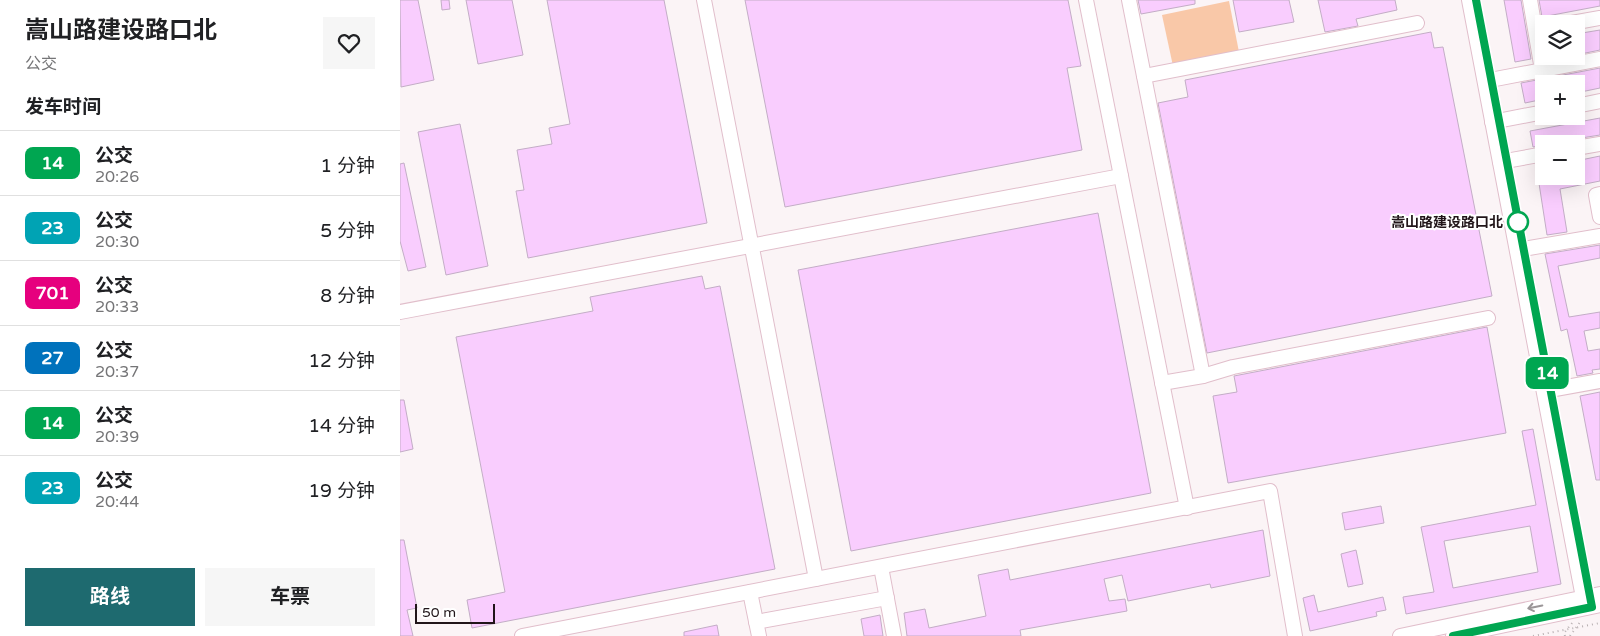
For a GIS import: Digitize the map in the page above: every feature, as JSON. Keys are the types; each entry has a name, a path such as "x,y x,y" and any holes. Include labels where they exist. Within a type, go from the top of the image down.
{"street":[{"path":"704,0 816,579"},
{"path":"1086,0 1187,508"},
{"path":"1129,0 1203,376"},
{"path":"1469,0 1488,81 1547,390 1592,601"},
{"path":"1476,0 1488,81"},
{"path":"1530,0 1535,16"},
{"path":"1585,21 1600,18"},
{"path":"1144,76 1417,23"},
{"path":"1488,81 1600,59"},
{"path":"1542,65 1542,70"},
{"path":"1585,104 1600,101"},
{"path":"1496,122 1535,114"},
{"path":"1585,146 1600,144"},
{"path":"1503,162 1535,156"},
{"path":"400,312 1121,176"},
{"path":"1600,194 1596,195 1600,216"},
{"path":"1520,250 1600,236"},
{"path":"1162,383 1203,376 1233,367 1488,318"},
{"path":"1547,390 1600,380"},
{"path":"522,636 1270,491 1295,636"},
{"path":"881,566 894,636"},
{"path":"750,592 757,629 887,598"},
{"path":"1400,636 1592,601"},
{"path":"1453,636 1592,601"}],"path":[{"path":"1533,636 1600,623"}],"shaded area":[{"path":"1229,1 1239,52 1173,66 1162,15"}],"building":[{"path":"400,0 418,0 434,80 401,87"},
{"path":"441,0 449,0 450,9 442,10"},
{"path":"466,0 512,0 523,55 478,64"},
{"path":"547,0 664,0 707,223 528,258 516,191 524,190 517,150 552,144 549,128 570,124"},
{"path":"745,0 1068,0 1081,66 1067,68 1082,150 785,207"},
{"path":"1138,0 1195,0 1195,4 1141,14"},
{"path":"1233,0 1289,0 1294,22 1239,32"},
{"path":"1318,0 1395,0 1397,10 1356,19 1358,26 1325,32"},
{"path":"1504,0 1521,0 1531,59 1515,62"},
{"path":"1539,0 1600,0 1600,6 1553,15 1542,15"},
{"path":"1600,30 1600,50 1585,53 1585,32"},
{"path":"1431,32 1434,48 1443,47 1492,296 1207,353 1158,103 1188,97 1185,80"},
{"path":"1600,68 1600,88 1585,91 1585,75 1563,75"},
{"path":"1535,80 1535,101 1525,103 1521,83"},
{"path":"1600,118 1600,135 1585,137 1585,135 1535,135 1535,147 1533,147 1530,131 1562,125 1585,125 1585,121"},
{"path":"460,124 488,266 446,275 418,132"},
{"path":"1600,156 1600,181 1585,184 1585,159"},
{"path":"404,163 426,267 408,271 400,241 400,164"},
{"path":"1539,185 1580,185 1560,189 1567,232 1547,235"},
{"path":"1098,213 1151,493 851,551 798,270"},
{"path":"1600,245 1600,258 1558,266 1569,317 1600,312 1600,328 1584,331 1588,351 1600,349 1600,369 1592,370 1593,373 1577,376 1567,329 1561,331 1545,254"},
{"path":"702,276 705,289 720,286 775,569 472,628 467,600 505,592 456,337 593,311 590,297"},
{"path":"1487,327 1506,433 1228,483 1213,396 1237,392 1234,376"},
{"path":"1600,392 1600,480 1596,480 1580,396"},
{"path":"400,400 404,400 413,449 400,452"},
{"path":"1533,429 1561,584 1406,614 1403,597 1434,592 1421,527 1536,505 1522,431","holes":["1530,526 1538,572 1453,588 1444,541"]},
{"path":"1381,506 1384,523 1345,530 1342,513"},
{"path":"1263,530 1270,576 1211,588 1210,584 1128,601 1122,575 1104,579 1109,601 1125,599 1127,611 1020,630 1021,636 907,636 904,613 925,609 929,628 986,616 978,575 1008,569 1010,580"},
{"path":"400,540 404,540 417,608 407,610 413,636 400,636"},
{"path":"1356,550 1363,584 1348,587 1341,554"},
{"path":"1314,595 1318,612 1383,597 1386,610 1376,612 1377,616 1310,631 1303,598"},
{"path":"880,615 883,636 864,636 861,619"},
{"path":"717,625 719,636 684,636 684,632"}],"bus line":[{"name":"14","path":"1453,636 1592,607 1476,0"}],"place":[{"name":"嵩山路建设路口北","path":"1518,222"}]}
